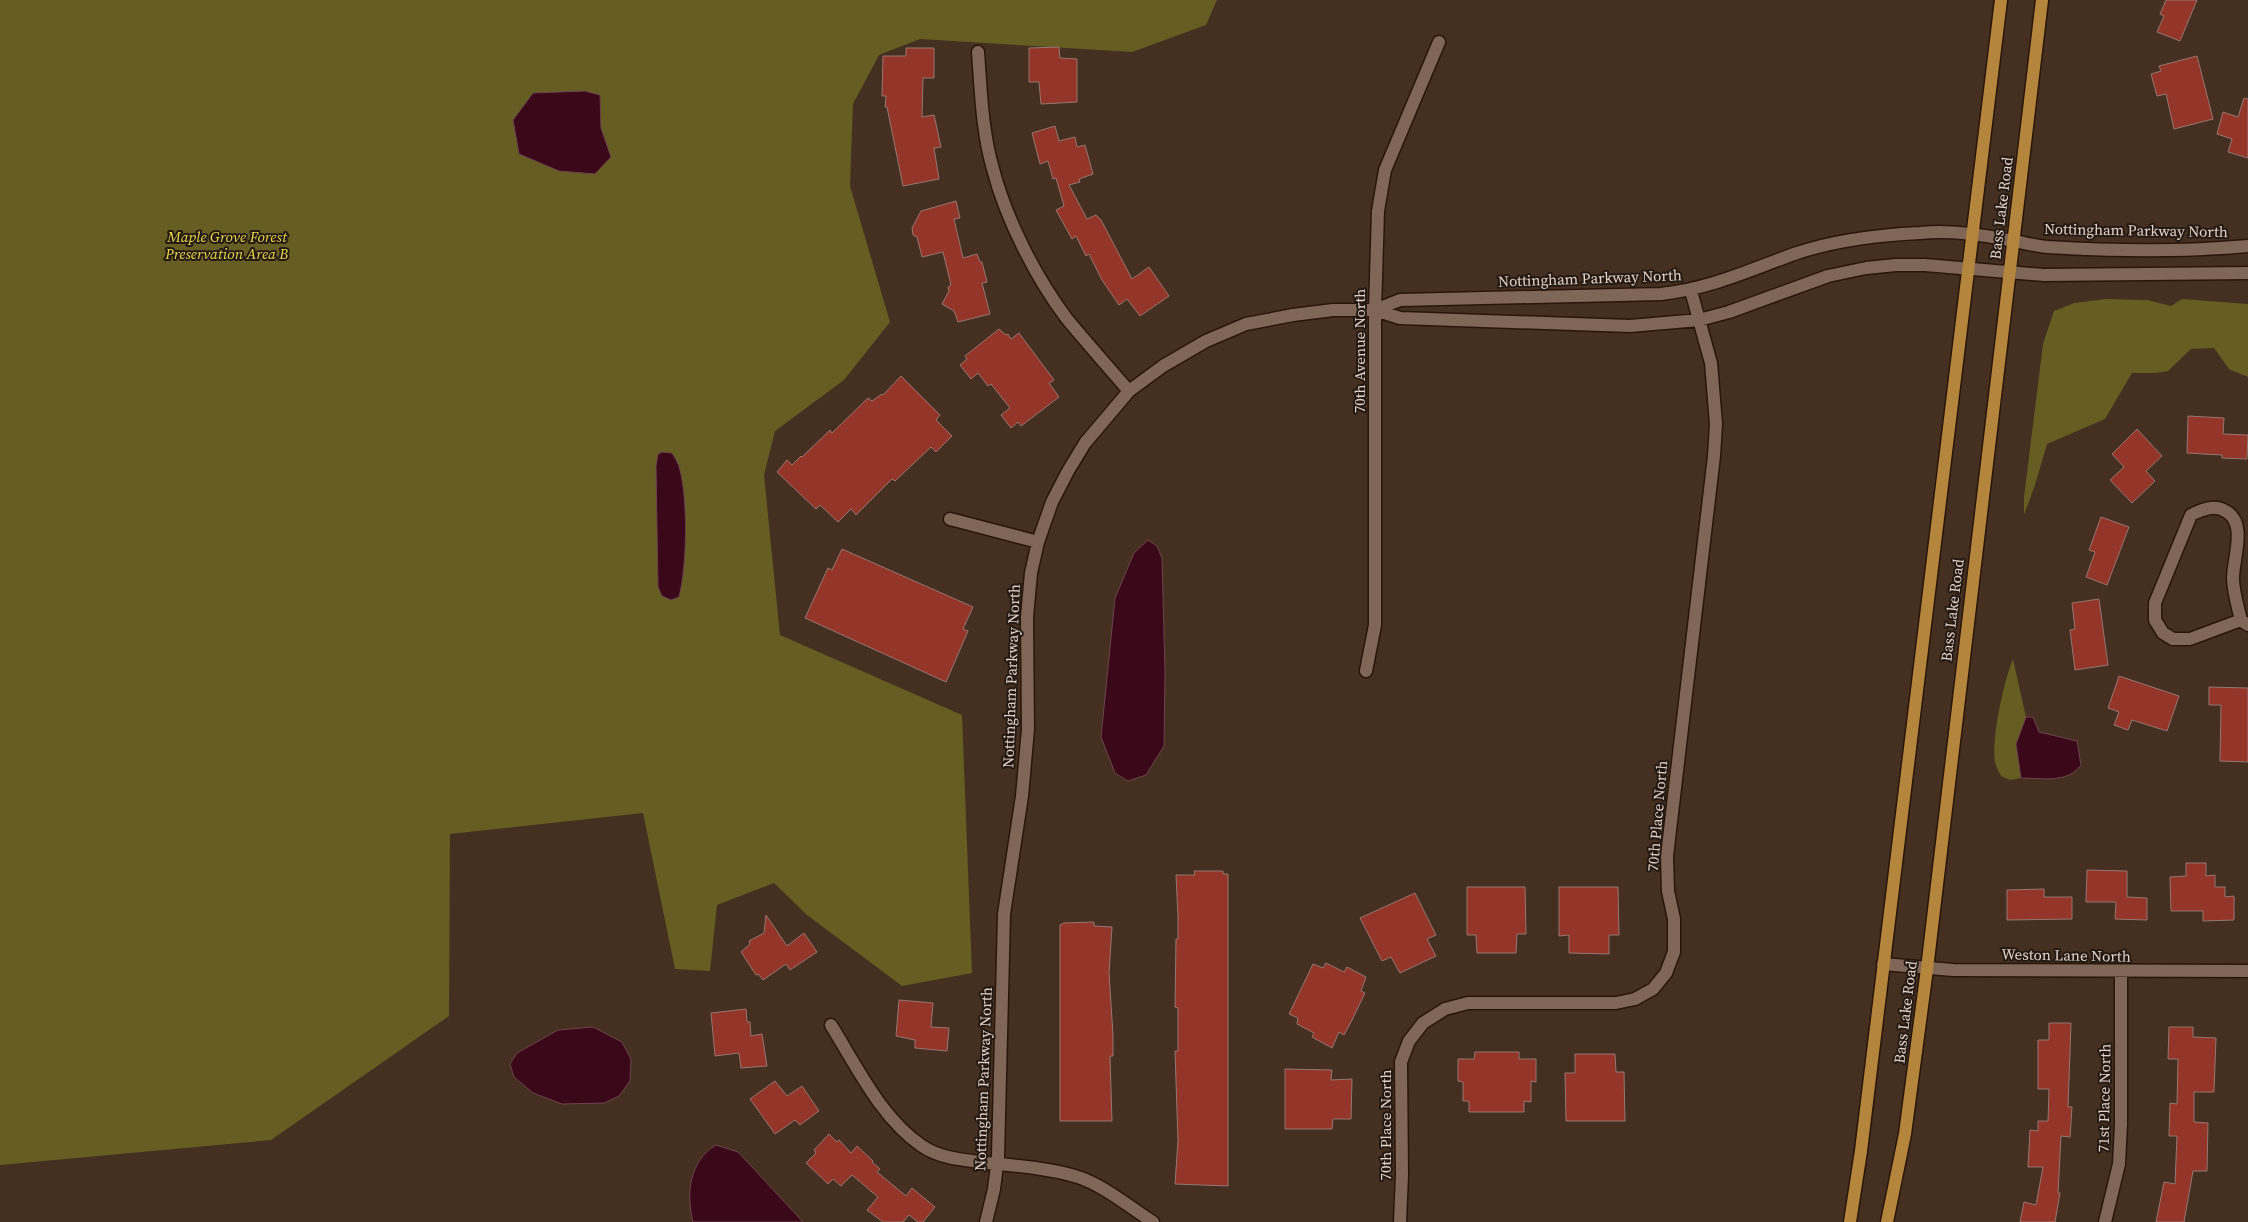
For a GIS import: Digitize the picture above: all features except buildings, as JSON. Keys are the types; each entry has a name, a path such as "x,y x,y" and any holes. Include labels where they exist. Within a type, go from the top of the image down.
{"main road":[{"name":"Bass Lake Road","path":"1850,1222 1862,1152 1883,964 2001,0"},
{"name":"Bass Lake Road","path":"1887,1222 1905,1134 1927,969 2042,0"}],"street":[{"name":"70th Avenue North","path":"1366,671 1375,625 1375,310 1378,211 1385,170 1439,42"},
{"path":"978,52 982,118 993,170 1010,218 1035,267 1066,317 1129,391"},
{"name":"Nottingham Parkway North","path":"1375,310 1400,300 1661,294 1691,291 1713,285 1795,254 1847,239 1922,232 1973,234 2046,247 2099,249 2248,246"},
{"name":"Nottingham Parkway North","path":"986,1222 994,1189 997,1164 1004,914 1022,796 1028,729 1027,617 1031,573 1038,542 1052,502 1068,471 1085,443 1129,391 1180,356 1246,324 1334,310 1375,310 1400,318 1630,326 1699,320 1730,312 1828,276 1866,268 1925,264 2044,275 2248,273"},
{"name":"70th Place North","path":"1400,1222 1402,1175 1401,1062 1409,1041 1423,1023 1445,1009 1468,1003 1602,1003 1635,999 1654,989 1666,973 1674,952 1674,919 1668,891 1667,856 1714,456 1716,424 1711,363 1691,291"},
{"path":"2220,507 2231,514 2236,524 2237,541 2233,580 2245,623 2190,639 2173,639 2163,632 2155,620 2155,603 2191,515 2204,508 2220,507"},
{"path":"950,518 1038,542"},
{"name":"Weston Lane North","path":"1883,964 1927,969 2121,972 2248,971"},
{"name":"71st Place North","path":"2105,1222 2119,1164 2121,1134 2121,972"},
{"path":"832,1025 877,1098 900,1129 923,1147 950,1159 1044,1169 1079,1178 1100,1188 1153,1222"}],"green space":[{"name":"Maple Grove Forest Preservation Area B","path":"0,0 1217,0 1206,25 1132,52 920,39 879,55 853,104 850,186 890,322 844,380 775,431 764,475 780,635 962,715 972,973 902,986 807,915 774,883 717,905 710,971 675,969 643,813 450,834 449,1016 271,1140 0,1165"},
{"path":"2106,299 2147,300 2171,306 2182,299 2248,304 2248,377 2229,369 2214,348 2191,349 2168,371 2132,373 2105,419 2047,444 2024,515 2024,497 2043,344 2054,311 2074,303"},
{"path":"2013,659 2026,717 2016,744 2021,778 2010,780 2001,776 1995,764 1994,752 1999,710"}],"shaded area":[{"path":"585,91 600,95 601,128 611,157 595,174 559,171 519,154 513,120 533,93"},
{"path":"662,452 672,453 678,463 683,483 684,499 686,534 684,569 679,597 671,600 662,596 658,587 656,466 658,454"},
{"path":"1148,540 1157,546 1162,558 1165,671 1164,746 1146,775 1128,781 1115,773 1101,737 1115,598 1134,553"},
{"path":"2026,717 2033,717 2039,732 2077,741 2081,765 2069,775 2054,779 2021,778 2016,744"},
{"path":"593,1027 622,1042 631,1059 630,1081 619,1096 604,1103 562,1104 533,1093 514,1077 510,1064 517,1053 558,1030"},
{"path":"716,1145 738,1152 803,1222 693,1222 690,1200 692,1179 700,1160"}]}
